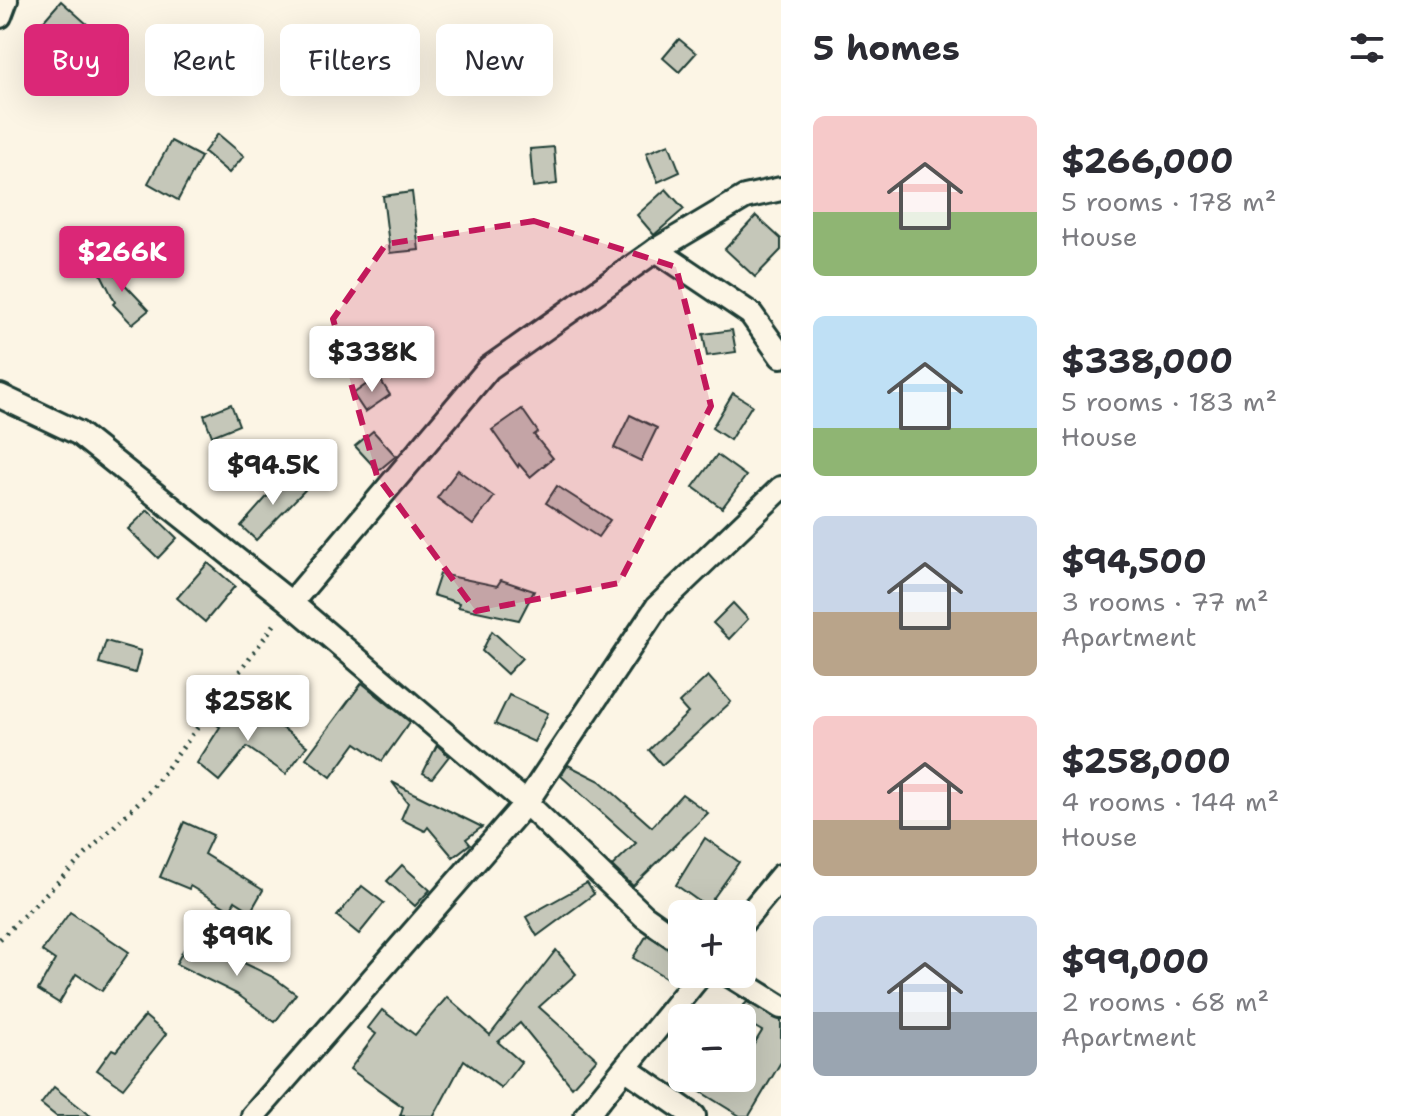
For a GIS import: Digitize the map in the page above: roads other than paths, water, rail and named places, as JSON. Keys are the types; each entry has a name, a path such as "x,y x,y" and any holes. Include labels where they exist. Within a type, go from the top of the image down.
{"street":[{"path":"0,16 6,0"},
{"path":"291,603 489,368 656,250 745,197 781,189"},
{"path":"656,250 751,314 781,356"},
{"path":"0,396 78,433 291,603 526,803 644,916 668,933"},
{"path":"253,1116 526,803 657,607 781,488"},
{"path":"756,906 781,876"},
{"path":"586,1116 690,988"},
{"path":"750,988 781,1007"},
{"path":"625,1068 694,1116"}]}
